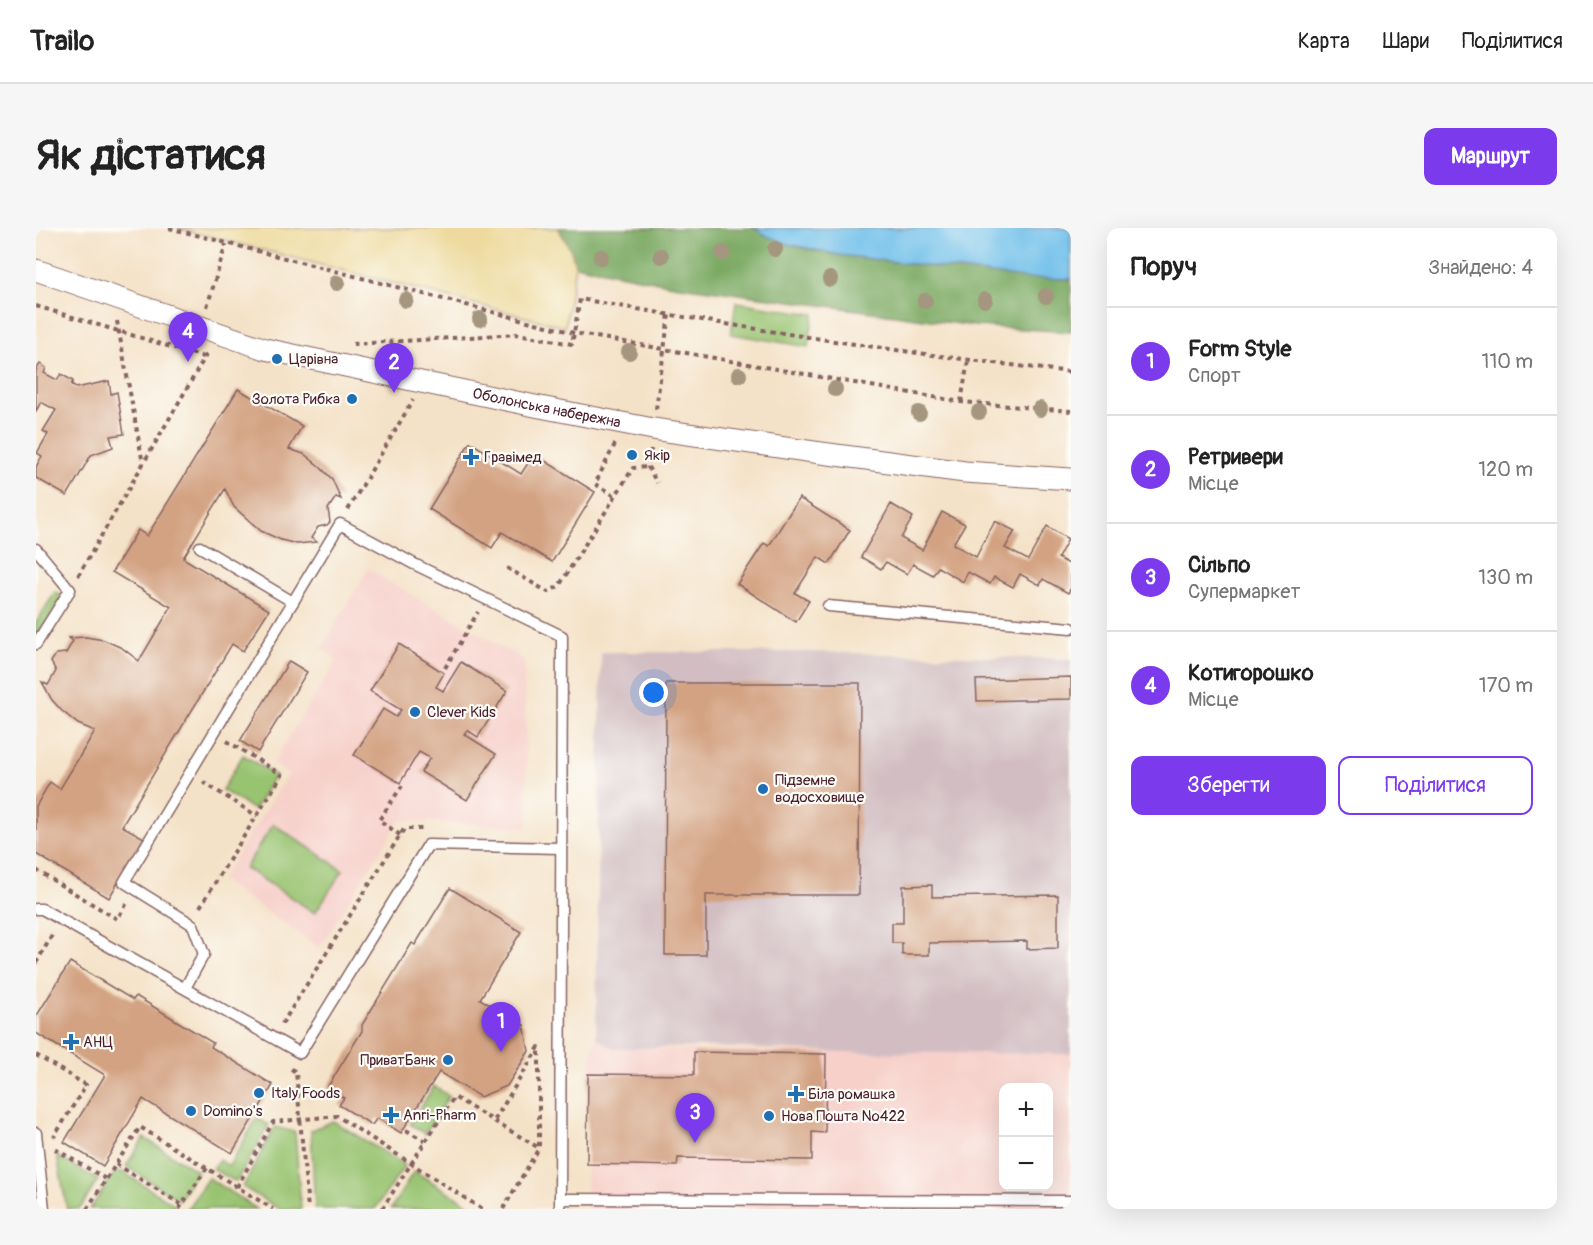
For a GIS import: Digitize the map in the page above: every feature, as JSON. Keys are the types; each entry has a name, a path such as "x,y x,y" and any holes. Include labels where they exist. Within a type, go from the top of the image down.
{"street":[{"name":"Оболонська набережна","path":"36,270 265,349 422,383 625,423 821,453 964,472 1071,479"}],"lane":[{"path":"185,988 204,954 193,925 124,882 340,524 414,564 562,636 560,1204 846,1205 1071,1201"},
{"path":"200,547 293,602"},
{"path":"36,549 70,590 36,644"},
{"path":"828,606 1071,628"},
{"path":"36,909 42,909 300,1053 428,844 561,848"},
{"path":"36,1133 44,1209"}],"path":[{"path":"169,228 574,333 961,402 1071,411"},
{"path":"204,317 226,244"},
{"path":"113,297 143,465"},
{"path":"346,344 518,334 572,344 580,298 968,361 1071,372"},
{"path":"36,306 204,357"},
{"path":"654,419 669,314"},
{"path":"70,590 218,334"},
{"path":"961,402 968,361"},
{"path":"340,524 422,383"},
{"path":"615,496 595,484 625,423"},
{"path":"507,568 548,592 559,586 633,468 648,467"},
{"path":"445,668 478,612 468,607"},
{"path":"200,907 282,775 227,741 233,731"},
{"path":"208,772 202,782 257,816"},
{"path":"400,835 379,820 402,786"},
{"path":"273,1038 404,829 427,829"},
{"path":"36,870 117,919"},
{"path":"191,902 200,907 204,917"},
{"path":"494,1121 539,1047 539,1148 503,1209"},
{"path":"36,1054 86,1085 49,1146 106,1179"},
{"path":"296,1072 308,1209"},
{"path":"382,1209 454,1097 539,1148"},
{"path":"237,1187 273,1122 336,1116 482,1209"},
{"path":"87,1209 140,1127 273,1209"},
{"path":"406,1130 425,1141"},
{"path":"116,1164 180,1207 207,1168"}],"shaded area":[{"name":"Clever Kids","path":"368,569 524,660 528,827 400,820 319,948 221,880 288,774 272,764 337,660 321,649"},
{"path":"601,652 809,652 1071,659 1071,1054 841,1052 708,1047 614,1049 596,1037"},
{"path":"596,1037 614,1049 1071,1054 1071,1209 586,1209 588,1074"}],"green space":[{"path":"558,228 754,228 785,242 835,254 979,272 1071,279 1071,332 975,326 673,285 575,265 571,251"},
{"path":"736,302 814,314 808,347 731,334"},
{"path":"55,592 62,596 36,638 36,623"},
{"path":"243,755 275,775 254,810 222,790"},
{"path":"273,824 343,870 315,913 245,868"},
{"path":"434,1086 449,1096 425,1134 410,1124"},
{"path":"257,1118 269,1125 236,1182 213,1169 219,1160 229,1166"},
{"path":"333,1121 405,1165 375,1209 315,1209 311,1130"},
{"path":"275,1127 295,1132 301,1209 279,1209 243,1187"},
{"path":"144,1138 197,1171 179,1200 126,1166"},
{"path":"57,1156 98,1180 80,1209 67,1209"},
{"path":"414,1171 476,1209 391,1209"},
{"path":"115,1172 123,1172 175,1205 173,1209 90,1209"},
{"path":"208,1178 257,1209 187,1209"}],"sand":[{"path":"177,228 558,228 571,251 575,265 565,327"}],"water":[{"path":"754,228 1071,228 1071,279 1024,278 839,255 788,244"}],"building":[{"path":"40,364 46,368 44,373 57,380 61,374 73,381 71,385 76,388 109,381 111,394 117,392 124,434 110,436 113,447 91,455 67,496 36,478 36,467 42,456 37,453 48,434 43,431 56,410 41,402 36,411 36,370"},
{"path":"238,389 302,426 289,449 304,454 319,466 332,479 341,499 336,497 328,509 330,522 318,527 311,538 317,542 297,544 261,531 234,507 225,489 183,558 269,610 243,651 232,644 122,826 144,838 109,898 36,854 36,806 50,782 60,789 95,731 78,724 62,711 52,700 42,682 48,685 56,671 51,662 56,654 66,653 73,641 69,638 86,637 104,640 122,648 139,661 171,607 112,572 138,530 147,536"},
{"path":"470,442 521,474 534,454 595,492 552,562 502,532 492,548 429,509"},
{"path":"799,498 850,530 829,564 818,557 795,593 809,601 796,622 737,584 764,543 769,546"},
{"path":"891,504 913,517 901,538 922,550 942,512 965,524 953,544 976,557 995,521 1015,531 1005,548 1028,560 1047,526 1068,539 1058,558 1071,565 1071,588 1068,593 1043,579 1040,585 1020,574 1013,587 994,577 990,584 968,572 963,582 938,567 933,575 913,564 907,574 886,562 881,569 861,557"},
{"path":"399,644 444,673 436,687 443,691 461,662 507,691 478,737 467,730 464,734 496,754 467,800 421,772 430,758 419,752 400,783 354,755 383,709 396,717 401,710 370,691"},
{"path":"289,661 307,672 258,752 240,741"},
{"path":"1071,677 1071,699 977,701 976,680"},
{"name":"Підземне водосховище","path":"666,683 860,683 859,895 706,895 706,955 665,955"},
{"path":"932,885 932,897 1058,895 1058,948 1027,949 1027,941 929,943 929,955 902,955 902,943 892,943 892,923 903,923 903,886"},
{"path":"450,888 521,932 480,999 524,1025 529,1051 507,1086 480,1097 439,1072 401,1133 377,1118 372,1125 339,1105 344,1098 327,1088 412,943 415,945"},
{"path":"70,962 133,1000 136,996 213,1043 211,1047 273,1085 232,1153 143,1099 103,1166 64,1142 105,1075 36,1033 36,1017"},
{"path":"694,1052 826,1054 825,1133 812,1132 812,1160 678,1158 677,1166 587,1164 588,1074 694,1075"}],"place":[{"name":"Царівна","path":"277,359"},
{"name":"Котигорошко","path":"188,362"},
{"name":"Ретривери","path":"394,393"},
{"name":"Золота Рибка","path":"352,399"},
{"name":"Якір","path":"632,455"},
{"name":"Гравімед","path":"471,457"},
{"name":"Clever Kids","path":"415,712"},
{"name":"Підземне водосховище","path":"763,789"},
{"name":"АНЦ","path":"71,1042"},
{"name":"Form Style","path":"501,1052"},
{"name":"ПриватБанк","path":"448,1060"},
{"name":"Italy Foods","path":"259,1093"},
{"name":"Біла ромашка","path":"796,1094"},
{"name":"Domino's","path":"191,1111"},
{"name":"Anri-Pharm","path":"391,1115"},
{"name":"Нова Пошта №422","path":"769,1116"},
{"name":"Сільпо","path":"695,1143"}]}
